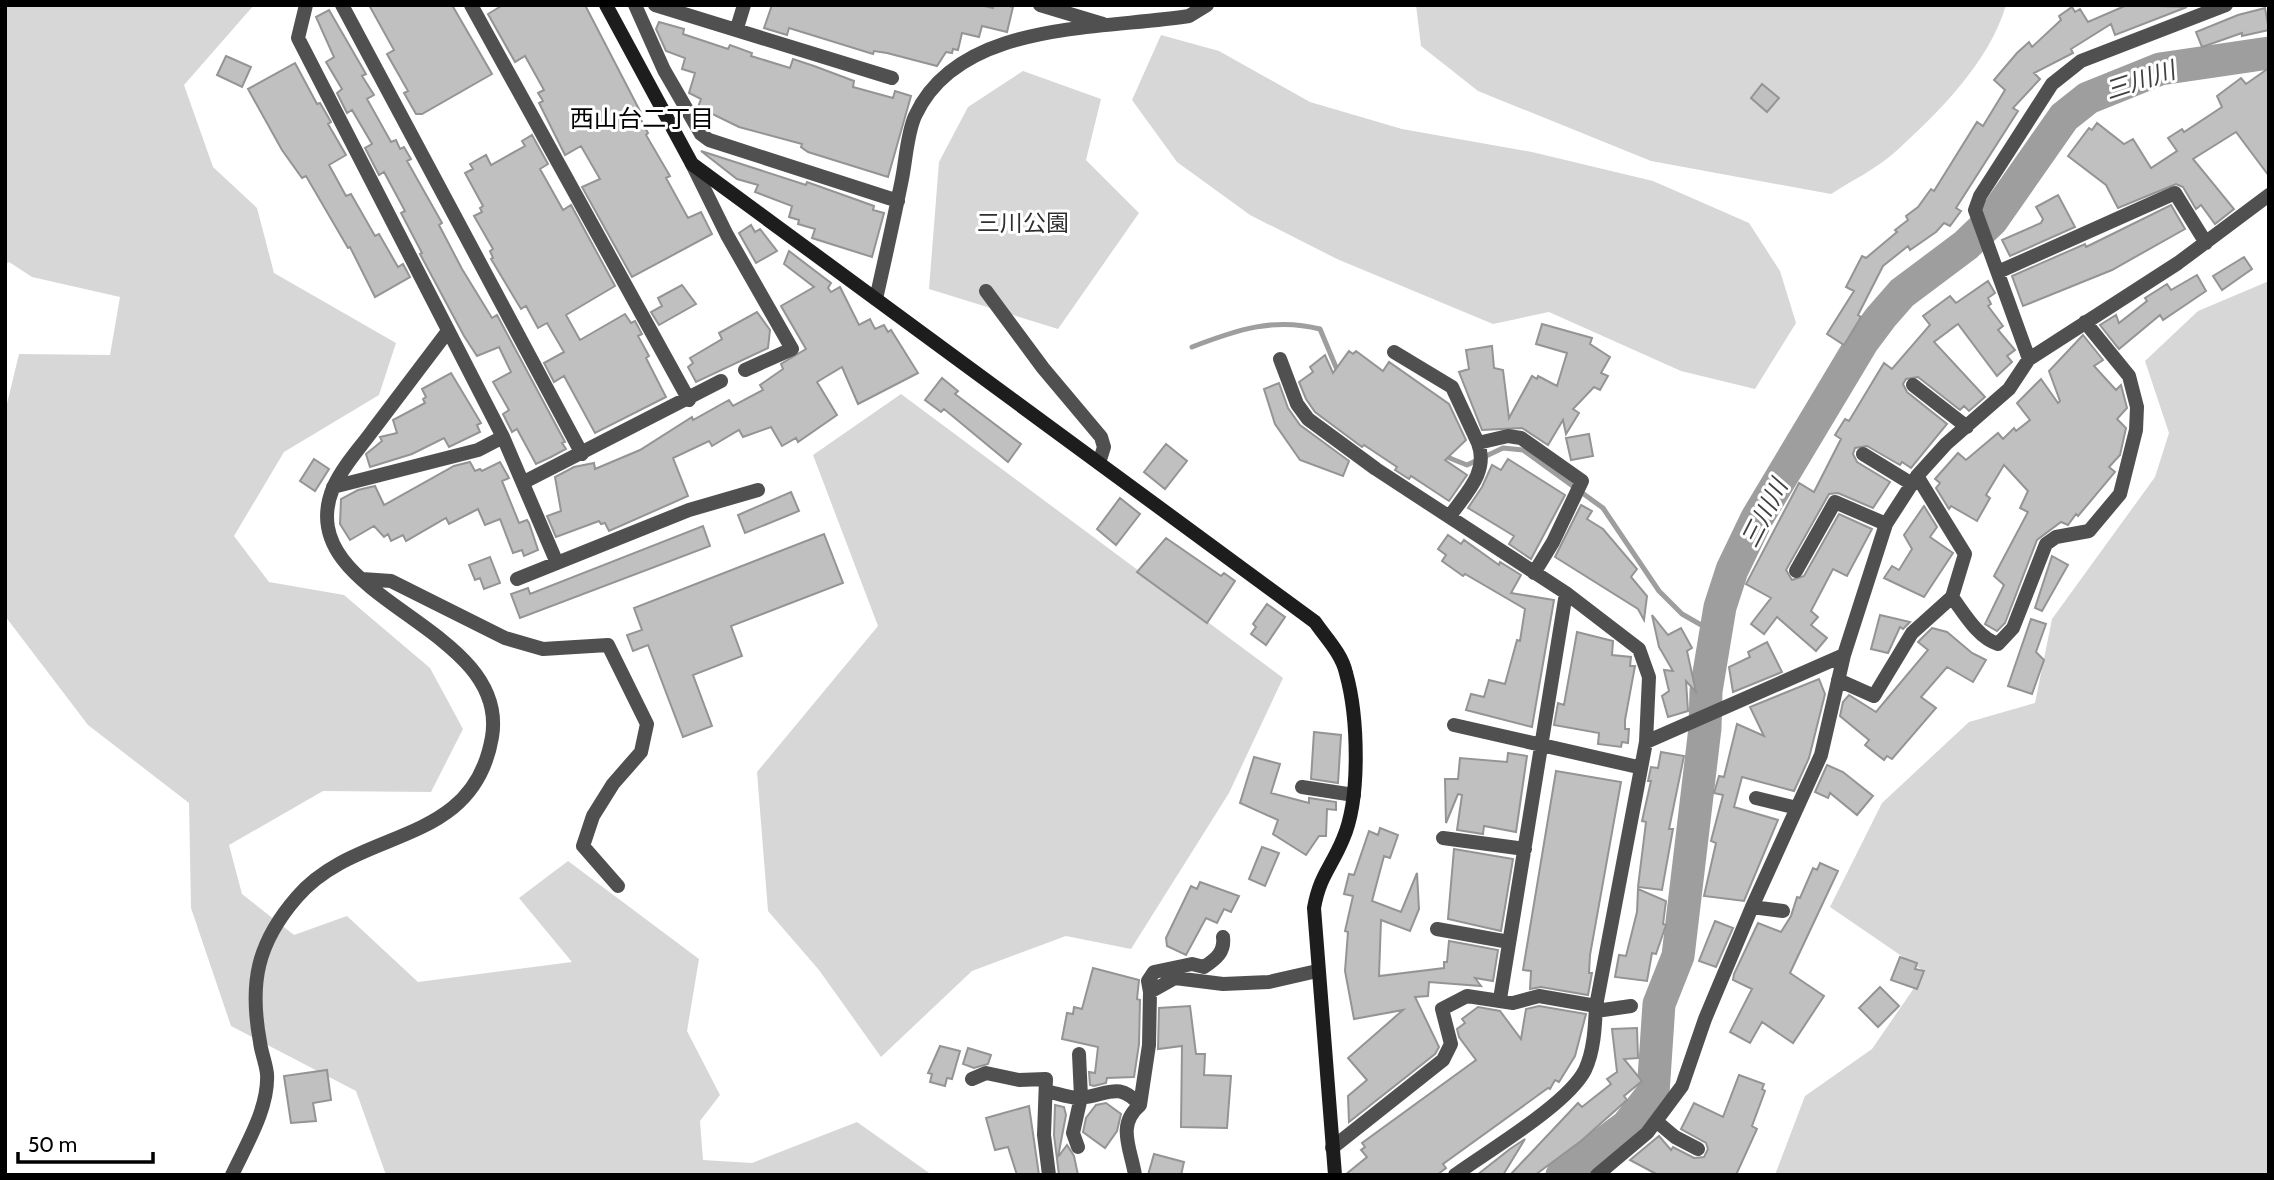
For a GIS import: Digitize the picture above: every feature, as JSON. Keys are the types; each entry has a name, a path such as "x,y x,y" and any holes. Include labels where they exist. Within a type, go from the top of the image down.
{"street":[{"path":"306,5 298,38 503,437 557,563"},
{"path":"342,5 582,454"},
{"path":"471,5 689,401"},
{"path":"606,5 727,235 792,349 745,370"},
{"path":"635,5 664,70 701,134 709,141 898,201"},
{"path":"655,5 737,28 892,78"},
{"path":"737,28 744,5"},
{"path":"1040,5 1108,26"},
{"path":"1166,20 1176,5"},
{"path":"876,299 915,118 931,91 952,69 995,47 1055,32 1189,16 1207,5"},
{"path":"2029,359 1975,210 1980,196 2052,83 2081,61 2199,10 2226,5"},
{"path":"692,164 1315,622 1346,671 1353,714 1354,795 1344,838 1318,883 1314,908 1335,1175"},
{"path":"1998,272 2175,193 2206,243"},
{"path":"1597,1175 1647,1133 1682,1086 1705,1019 1752,907 1821,755 1844,655 1886,524 1914,480 2009,389 2029,359 2206,243 2269,195"},
{"path":"986,291 1043,368 1101,437 1104,447 1099,463"},
{"path":"1952,597 1967,619 1989,640 1998,644 2013,628 2046,544 2056,537 2089,531 2120,495 2136,430 2134,389 2123,368 2085,322"},
{"path":"232,1175 261,1111 267,1074 259,1041 255,993 260,953 298,895 360,852 437,821 458,806 475,785 486,763 493,734 486,686 458,654 360,579 339,554 332,538 327,511 334,487 448,331"},
{"path":"1394,352 1452,387 1480,448 1481,472 1450,516"},
{"path":"1280,359 1297,404 1308,419 1376,469 1566,593 1639,649 1649,677 1646,742 1639,767 1596,1009 1594,1035 1585,1070 1574,1085 1546,1110 1455,1175"},
{"path":"524,482 689,401 722,381"},
{"path":"1913,385 1967,427"},
{"path":"1480,448 1508,436 1521,438 1582,481 1534,573"},
{"path":"334,487 478,450 503,437"},
{"path":"1838,680 1874,696 1912,633 1952,597 1965,554 1914,480 1863,454"},
{"path":"517,579 689,510 758,490"},
{"path":"1796,571 1835,502 1886,524"},
{"path":"360,579 391,581 505,638 543,649 608,645 647,724 641,752 600,805 583,846 618,886"},
{"path":"1500,999 1566,593"},
{"path":"1646,742 1844,655"},
{"path":"1454,725 1639,767"},
{"path":"1302,787 1354,795"},
{"path":"1756,798 1797,808"},
{"path":"1443,838 1525,849"},
{"path":"1752,907 1783,911"},
{"path":"1437,929 1510,942"},
{"path":"1135,1175 1126,1128 1129,1115 1140,1105 1149,1045 1149,981 1154,972 1192,964 1203,967 1220,953 1224,946 1223,937"},
{"path":"1150,992 1175,978 1223,984 1269,982 1317,971"},
{"path":"1332,1148 1443,1060 1451,1044 1442,1009 1467,996 1513,1003 1539,996 1596,1009 1631,1006"},
{"path":"1078,1147 1073,1133 1081,1097 1079,1054"},
{"path":"972,1079 986,1073 1019,1080 1046,1079 1044,1135 1049,1175"},
{"path":"1046,1091 1081,1097 1119,1089 1128,1092 1140,1105"},
{"path":"1656,1121 1675,1137 1698,1149"}],"green space":[{"path":"5,5 254,5 184,85 213,167 257,208 274,273 396,343 379,395 284,452 234,536 269,582 344,595 430,668 463,729 431,792 323,791 229,845 242,894 294,935 347,916 418,982 572,962 519,898 568,861 699,959 687,1031 720,1095 700,1121 703,1160 752,1163 857,1122 932,1175 386,1175 356,1091 231,1026 191,908 189,803 88,725 5,616 5,412 19,354 110,355 120,297 32,277 9,262 5,265"},
{"path":"1416,5 2006,5 1988,47 1944,104 1887,159 1831,194 1651,161 1478,91 1421,46"},
{"path":"1161,35 1219,51 1310,102 1402,129 1532,152 1653,181 1749,223 1780,271 1796,323 1755,389 1681,371 1549,312 1493,324 1337,259 1250,215 1177,162 1132,100"},
{"name":"三川公園","path":"1023,71 1101,99 1086,160 1139,213 1058,329 929,289 939,162 968,107"},
{"path":"2269,281 2269,1175 1775,1175 1805,1096 1872,1049 1925,972 1830,907 1882,803 1969,722 2035,703 2052,619 2155,477 2169,433 2145,361 2198,311"},
{"path":"901,394 1283,678 1229,793 1131,949 1066,936 972,971 881,1057 819,970 768,911 757,772 878,626 813,455"}],"building":[{"path":"369,5 452,5 492,74 422,114 416,114 404,93 408,91 387,54 394,50"},
{"path":"503,5 585,5 641,113 638,114 648,133 646,135 670,176 666,178 688,218 701,212 712,234 632,277 582,187 600,179 581,146 565,155 539,103 543,101 538,93 544,90 525,56 515,62 488,14"},
{"path":"772,5 1013,7 1007,32 982,26 979,37 962,33 958,50 946,52 937,66 887,53 874,51 873,54 789,28 787,35 764,28"},
{"path":"2127,5 2187,7 2115,35 2111,24 2071,49 2073,53 2034,73 2040,79 2013,108 2018,111 1956,208 1961,211 1950,226 1944,223 1936,232 1910,250 1908,246 1883,266 1858,315 1861,317 1844,345 1827,334 1854,291 1846,287 1862,256 1866,258 1897,232 1895,230 1908,220 1906,216 1918,207 1931,189 1934,191 1977,122 1983,126 2005,90 1994,80 2017,53 2029,42 2032,47 2061,20 2059,16 2072,7 2075,12 2080,9 2088,22"},
{"path":"2265,8 2269,30 2242,36 2242,33 2202,47 2196,32 2238,15"},
{"path":"329,10 366,74 362,76 374,95 367,99 391,142 396,140 400,149 404,147 411,159 407,161 442,223 439,225 462,269 492,318 497,315 565,442 562,443 566,449 551,457 536,464 517,429 512,432 503,414 509,410 493,382 511,372 499,347 477,356 464,336 420,254 422,253 401,213 405,211 384,172 379,175 365,148 372,144 352,110 347,113 337,93 342,89 326,62 334,57 316,17"},
{"path":"659,22 684,29 683,34 728,49 730,45 752,53 751,56 790,68 793,59 814,66 854,81 853,87 893,98 895,91 911,96 888,177 808,152 801,147 802,144 739,127 698,107 701,99 689,93 695,73 682,69 685,58 666,51 656,29"},
{"path":"226,56 251,67 242,87 217,75"},
{"path":"295,63 317,104 320,103 331,122 328,124 346,155 329,165 346,196 351,194 375,236 379,234 398,267 403,264 410,277 375,297 350,247 348,248 306,176 302,178 282,150 248,89"},
{"path":"2269,68 2269,176 2236,132 2193,159 2234,209 2215,224 2201,205 2196,209 2183,187 2176,184 2118,208 2106,185 2068,156 2089,128 2092,130 2097,123 2124,144 2133,139 2151,168 2177,151 2168,138 2182,129 2184,132 2222,107 2217,96 2241,78 2246,84"},
{"path":"1762,84 1779,98 1767,112 1751,98"},
{"path":"532,135 548,164 540,169 563,210 571,205 615,286 566,315 580,340 625,314 631,323 635,321 642,334 638,336 649,356 646,358 666,397 595,433 564,376 554,382 544,363 564,352 547,323 538,328 526,306 521,309 491,259 493,258 490,251 493,249 474,216 482,212 480,208 483,206 465,173 473,169 470,164 486,155 491,165 525,146 522,141"},
{"path":"701,151 806,185 807,182 874,206 873,210 884,213 872,257 812,238 815,229 798,224 799,220 789,217 792,206 755,192 758,185 737,179"},
{"path":"2058,195 2075,227 2010,256 2002,240 2041,223 2043,219 2036,207"},
{"path":"2171,205 2185,229 2112,270 2023,306 2012,276 2085,244 2086,247"},
{"path":"751,225 755,232 760,229 777,251 756,263 739,233"},
{"path":"789,251 831,283 828,288 831,292 840,287 859,325 870,319 875,329 884,325 888,332 891,330 918,373 858,404 842,367 817,382 837,415 798,442 796,438 782,446 771,427 743,437 739,430 712,446 709,441 673,458 688,496 609,531 605,523 601,524 599,521 556,537 547,516 561,511 555,477 574,467 594,463 595,469 640,450 692,417 693,420 729,400 733,406 763,390 760,385 783,369 781,364 806,349 781,306 814,287 784,264"},
{"path":"2244,257 2252,269 2222,290 2213,276"},
{"path":"2197,275 2206,291 2163,320 2160,315 2119,349 2100,325 2116,315 2119,323 2147,301 2145,298 2167,284 2171,290"},
{"path":"1988,281 1995,293 1988,298 1991,304 1988,306 2003,326 1998,330 2015,350 2007,356 2012,362 1997,376 1958,324 1934,342 1985,397 1969,411 1964,406 1960,410 1918,377 1906,379 1903,384 1907,392 1947,424 1911,468 1902,462 1900,465 1867,446 1855,448 1853,454 1857,462 1890,482 1873,508 1838,493 1829,494 1786,570 1792,580 1804,576 1839,514 1872,529 1847,576 1833,569 1811,611 1818,617 1811,625 1827,638 1816,651 1777,617 1764,634 1751,624 1771,598 1746,584 1799,483 1814,492 1841,439 1835,435 1845,419 1849,421 1884,363 1892,369 1930,325 1923,316 1950,296 1956,303"},
{"path":"682,285 696,304 659,325 651,312 662,306 658,298"},
{"path":"757,312 770,330 768,348 696,382 688,367 693,363 690,358 722,339 719,333"},
{"path":"1542,324 1592,338 1590,344 1610,357 1601,373 1608,376 1600,390 1594,387 1573,409 1579,413 1566,434 1563,420 1548,445 1522,428 1482,430 1459,372 1469,369 1466,350 1492,346 1494,368 1503,370 1509,418 1532,376 1537,379 1538,376 1557,386 1567,353 1536,344"},
{"path":"2083,335 2103,360 2094,366 2116,390 2121,385 2127,408 2117,419 2126,428 2120,455 2109,467 2115,472 2078,516 2076,514 2068,525 2061,522 2037,540 2005,623 1997,631 1985,624 2004,585 1994,576 2028,512 2020,508 2028,491 2004,465 1986,495 1990,498 1977,521 1951,506 1949,509 1936,488 1940,483 1935,479 1958,453 1966,460 1998,433 2003,439 2014,428 2016,431 2030,420 2017,403 2041,379 2058,403 2060,401 2049,371"},
{"path":"1349,351 1353,354 1356,351 1383,371 1389,362 1449,404 1466,440 1445,460 1467,475 1449,501 1411,476 1409,479 1395,470 1397,467 1364,445 1362,447 1315,412 1306,399 1299,382 1313,372 1310,367 1325,355 1333,373"},
{"path":"451,373 481,423 477,425 480,432 449,447 444,438 412,454 370,467 366,454 382,441 380,437 397,433 393,420 425,403 423,399 426,397 422,389"},
{"path":"942,378 958,391 955,394 1021,444 1008,462 944,409 941,412 925,400"},
{"path":"1279,383 1288,408 1300,425 1349,461 1343,476 1300,460 1275,424 1264,389"},
{"path":"1589,434 1593,456 1571,460 1566,438"},
{"path":"1166,444 1187,461 1165,489 1144,472"},
{"path":"314,459 329,469 315,491 300,481"},
{"path":"1508,459 1565,495 1531,559 1509,544 1514,536 1468,508 1492,465 1501,470"},
{"path":"470,462 475,471 482,471 500,462 509,478 502,481 519,523 527,520 538,550 524,556 522,550 513,553 500,519 485,525 478,509 449,524 446,518 406,541 403,535 391,541 388,534 384,537 374,526 350,540 340,524 341,499 358,490 375,486 384,505 454,466"},
{"path":"791,492 799,511 745,533 738,515"},
{"path":"1120,498 1140,514 1116,545 1097,529"},
{"path":"1581,505 1592,511 1587,519 1603,529 1637,569 1631,577 1647,596 1644,620 1638,609 1555,557"},
{"path":"1924,506 1937,527 1930,537 1953,553 1924,597 1884,578 1892,566 1899,570 1912,549 1904,535"},
{"path":"703,526 710,546 520,618 511,594 528,588 530,594"},
{"path":"824,534 843,583 731,626 742,656 693,675 712,726 683,737 648,645 633,651 627,635 642,630 634,608"},
{"path":"1448,535 1461,544 1464,540 1499,565 1500,562 1521,575 1511,593 1554,600 1532,727 1466,710 1471,694 1484,697 1489,680 1505,684 1517,640 1520,641 1525,609 1465,574 1463,576 1442,561 1446,555 1438,549"},
{"path":"1166,538 1221,576 1224,573 1235,581 1207,623 1137,572"},
{"path":"2052,556 2068,565 2042,611 2035,608"},
{"path":"490,557 500,583 484,589 480,578 475,580 469,565"},
{"path":"1267,604 1285,617 1266,645 1251,634 1256,627 1253,624"},
{"path":"1652,615 1668,635 1681,628 1692,648 1687,651 1696,692 1686,681 1688,711 1668,717 1662,696 1669,691 1664,670 1673,671 1659,647"},
{"path":"1880,615 1910,622 1903,629 1900,627 1888,653 1871,649"},
{"path":"2031,619 2046,624 2036,652 2044,660 2032,694 2008,686"},
{"path":"1932,628 1947,632 1972,653 1986,660 1973,682 1947,667 1921,697 1936,708 1892,759 1887,756 1884,760 1865,745 1869,740 1840,716 1843,702 1849,695 1876,712 1928,650 1918,642"},
{"path":"1577,632 1613,641 1612,655 1631,657 1630,666 1635,666 1625,720 1625,729 1629,729 1628,743 1622,742 1621,747 1598,744 1599,733 1554,725 1558,703 1564,705"},
{"path":"1767,642 1782,672 1733,692 1729,667 1750,657 1748,652"},
{"path":"1819,679 1825,694 1809,758 1794,791 1742,777 1734,807 1778,820 1744,901 1704,896 1716,843 1711,841 1723,795 1714,793 1719,776 1724,777 1737,724 1764,736 1750,707"},
{"path":"1314,732 1341,735 1338,783 1311,779"},
{"path":"1661,752 1684,756 1669,829 1673,829 1662,890 1638,887 1646,822 1642,821 1651,781 1648,781 1651,767 1658,768"},
{"path":"1508,753 1527,756 1516,832 1484,826 1483,834 1457,830 1462,795 1458,794 1446,823 1445,779 1458,779 1460,758 1507,762"},
{"path":"1254,757 1280,764 1271,793 1309,803 1309,798 1336,802 1336,810 1327,809 1326,836 1319,836 1306,855 1273,834 1278,820 1240,803"},
{"path":"1827,765 1843,772 1873,796 1857,815 1830,793 1828,798 1815,792"},
{"path":"1556,771 1621,782 1590,955 1589,973 1592,973 1588,995 1541,987 1530,989 1531,971 1523,970"},
{"path":"1380,828 1398,835 1390,858 1384,856 1372,901 1401,912 1417,873 1419,909 1410,931 1381,920 1379,976 1444,968 1449,941 1498,950 1493,981 1475,978 1481,986 1429,982 1428,996 1415,997 1439,1047 1435,1054 1349,1122 1348,1096 1367,1080 1348,1058 1403,1010 1354,1019 1345,971 1348,932 1345,931 1353,896 1344,894 1349,874 1354,875 1369,831 1378,835"},
{"path":"1262,847 1279,853 1265,886 1249,879"},
{"path":"1454,849 1513,859 1501,931 1448,919"},
{"path":"1820,863 1838,871 1790,973 1824,996 1793,1043 1762,1022 1750,1043 1730,1032 1752,989 1733,980 1734,974 1758,923 1781,932 1813,868 1817,870"},
{"path":"1200,882 1239,896 1231,912 1224,909 1217,923 1206,918 1186,955 1167,946 1166,938 1191,886 1197,889"},
{"path":"1638,889 1666,901 1663,924 1666,925 1656,954 1652,953 1647,981 1615,977 1619,955 1626,956 1637,912"},
{"path":"1715,921 1733,928 1716,967 1699,961"},
{"path":"1900,957 1917,963 1915,969 1924,971 1917,989 1891,980"},
{"path":"1093,968 1139,980 1137,999 1140,1000 1139,1044 1134,1077 1107,1078 1106,1083 1094,1086 1090,1085 1089,1072 1095,1073 1098,1047 1062,1039 1067,1013 1073,1014 1074,1007 1082,1009"},
{"path":"1880,987 1899,1006 1878,1027 1859,1008"},
{"path":"1190,1006 1196,1054 1205,1054 1204,1075 1231,1076 1227,1128 1181,1127 1182,1046 1158,1049 1159,1008"},
{"path":"1539,1006 1586,1014 1575,1056 1559,1082 1555,1080 1550,1089 1443,1164 1446,1168 1437,1175 1345,1175 1367,1157 1361,1150 1365,1147 1362,1143 1476,1060 1459,1037 1457,1029 1465,1023 1462,1019 1478,1007 1500,1011 1521,1039 1526,1009"},
{"path":"1637,1028 1638,1058 1624,1059 1642,1081 1624,1096 1627,1100 1581,1141 1535,1175 1510,1175 1578,1103 1582,1107 1611,1084 1607,1079 1617,1072 1612,1029"},
{"path":"940,1046 960,1051 952,1079 947,1078 945,1086 930,1082 932,1074 928,1073"},
{"path":"968,1048 991,1055 988,1064 974,1068 963,1064"},
{"path":"327,1070 331,1100 313,1103 316,1121 291,1123 284,1076"},
{"path":"1739,1075 1764,1084 1762,1089 1765,1091 1752,1126 1757,1129 1736,1175 1658,1175 1630,1160 1659,1136 1671,1150 1673,1147 1694,1158 1704,1157 1708,1149 1706,1143 1681,1129 1694,1103 1723,1117"},
{"path":"1106,1103 1121,1114 1117,1131 1105,1148 1083,1132 1086,1118 1096,1105"},
{"path":"1055,1105 1064,1107 1066,1115 1058,1157 1067,1145 1074,1156 1078,1175 1059,1175 1054,1135"},
{"path":"1029,1106 1039,1175 1017,1175 1008,1147 995,1150 986,1118"},
{"path":"1525,1139 1503,1175 1477,1175 1510,1149"},
{"path":"1154,1154 1184,1162 1181,1175 1148,1175"}],"waterway":[{"name":"三川川","path":"1562,1175 1627,1126 1653,1093 1659,1004 1678,956 1705,728 1706,691 1720,607 1732,570 1757,518 1863,341 1902,293 1966,245 1992,220 2064,117 2088,98 2160,69 2269,53"},
{"path":"1192,347 1255,327 1287,324 1303,326 1320,329 1338,372"},
{"path":"1442,455 1467,465 1503,448 1523,450 1603,508 1659,591 1682,614 1703,626 1718,629"}],"district":[{"name":"西山台二丁目","path":"642,118"}]}
